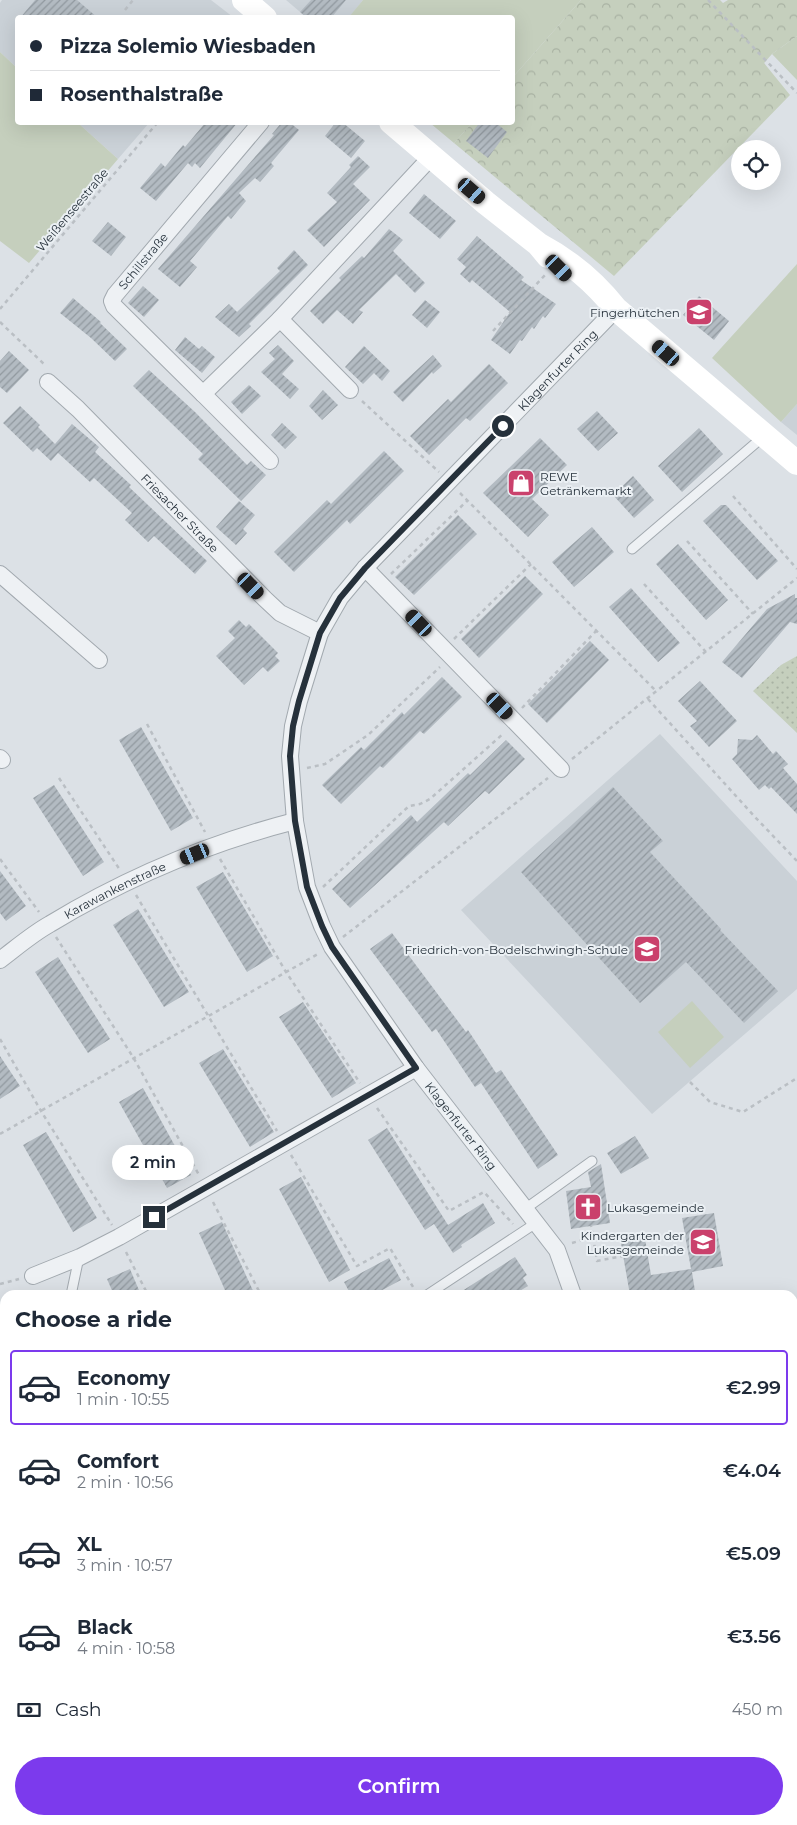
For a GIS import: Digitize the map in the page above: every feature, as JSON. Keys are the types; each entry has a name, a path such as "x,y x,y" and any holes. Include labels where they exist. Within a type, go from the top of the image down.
{"street":[{"path":"244,0 262,15"},
{"name":"Schillstraße","path":"258,125 115,295 112,301 114,306 270,461"},
{"path":"395,125 486,203 538,244 566,275 582,288 616,309 764,436 794,457"},
{"path":"203,394 280,319 432,156"},
{"name":"Klagenfurter Ring","path":"571,1290 557,1250 416,1068 332,947 307,887 295,821 290,756 293,726 299,701 320,633 340,598 365,568 448,481 616,309"},
{"path":"280,319 356,395"},
{"name":"Friesacher Straße","path":"48,382 78,409 280,613 320,633"},
{"path":"365,568 561,768"},
{"path":"0,574 99,660"},
{"name":"Karawankenstraße","path":"0,960 48,925 128,881 233,838 295,821"},
{"path":"33,1276 80,1257 119,1237 416,1068"}],"lane":[{"path":"632,548 764,436"},
{"path":"525,1209 592,1161"},
{"path":"435,1290 536,1223"},
{"path":"72,1290 80,1257"}],"path":[{"path":"125,10 133,0"},
{"path":"708,0 797,93"},
{"name":"Weißenseestraße","path":"0,309 155,125"},
{"path":"492,332 545,275"},
{"path":"0,322 47,367 48,382"},
{"path":"356,395 468,500 657,692"},
{"path":"733,496 797,569"},
{"path":"381,584 468,500"},
{"path":"687,540 753,614"},
{"path":"291,772 326,764 368,735 531,564"},
{"path":"0,1134 332,947 657,692 797,578"},
{"path":"644,584 706,652"},
{"path":"312,898 408,806 420,804 430,799 514,720 596,631"},
{"path":"648,699 797,861"},
{"path":"147,724 212,846 286,972 368,1096 449,1211 484,1192 521,1233"},
{"path":"59,778 128,881 357,1266 390,1248 415,1290"},
{"path":"0,859 48,925 133,1058 206,1188 258,1290"},
{"path":"0,1039 41,1111 119,1237 146,1290"},
{"path":"690,1082 710,1102 743,1112 797,1078"},
{"path":"591,1226 597,1261 623,1256"},
{"path":"557,1250 579,1240 593,1237"}],"shaded area":[{"path":"2,0 211,0 230,15 15,15 15,66 0,52 0,3"},
{"path":"286,0 363,0 351,15 304,15"},
{"path":"80,125 147,125 118,159"},
{"path":"797,404 797,435 781,422"},
{"name":"Friedrich-von-Bodelschwingh-Schule","path":"660,734 797,881 797,989 652,1114 461,910"}],"green space":[{"path":"363,0 581,0 515,75 515,15 351,15"},
{"path":"581,0 720,0 723,3 728,0 797,0 797,36 772,54 764,63 790,95 746,140 731,140 731,156 614,276 454,143 470,125 515,125 515,75"},
{"path":"797,36 797,80 772,54"},
{"path":"0,52 15,66 15,125 80,125 118,159 29,263 0,241"},
{"path":"432,125 470,125 454,143"},
{"path":"797,264 797,404 781,422 712,358"},
{"path":"797,656 797,733 753,691 781,665"},
{"path":"692,1001 724,1037 690,1068 658,1032"}],"building":[{"path":"35,0 77,0 94,15 22,15"},
{"path":"311,0 346,0 334,15 304,15 300,12"},
{"path":"203,125 236,125 200,168 195,163 192,167 188,163 156,201 140,188 161,163 165,167 183,145 185,147"},
{"path":"280,125 293,125 299,130 271,163 274,166 260,182 255,178 239,193 246,201 231,219 228,216 190,261 197,267 180,287 158,269 274,135 272,134"},
{"path":"334,125 346,125 365,141 351,158 325,136"},
{"path":"478,125 499,125 507,132 488,158 466,141"},
{"path":"358,156 370,167 353,184 370,200 324,247 307,230 337,202 327,193 351,167 349,165"},
{"path":"424,194 456,221 440,239 409,213"},
{"path":"108,222 126,237 111,256 92,241"},
{"path":"389,229 403,240 393,251 425,283 415,293 396,274 359,310 363,312 353,324 337,310 323,324 310,311 341,280 339,278 362,256 364,258"},
{"path":"477,236 524,277 521,280 556,304 545,318 543,316 534,329 532,327 522,341 520,340 510,354 491,340 510,312 472,280 470,283 460,274 466,267 457,259"},
{"path":"294,250 308,265 249,324 251,326 239,337 215,317 229,304 237,312 280,271 277,268"},
{"path":"143,286 159,300 144,317 128,303"},
{"path":"699,296 729,321 714,340 683,315"},
{"path":"73,298 101,322 127,349 115,361 91,338 60,313"},
{"path":"425,300 440,312 427,328 412,315"},
{"path":"185,337 199,349 202,346 215,357 202,373 175,350"},
{"path":"278,345 294,361 282,374 299,389 290,399 261,372 275,359 269,353"},
{"path":"364,346 390,371 382,381 374,373 363,384 345,367"},
{"path":"9,351 29,370 7,393 0,387 0,361"},
{"path":"433,355 442,366 433,374 432,372 403,402 393,392"},
{"path":"489,364 508,383 470,421 466,418 429,455 410,436 448,399 451,402"},
{"path":"149,370 195,412 247,465 251,461 266,475 241,501 198,459 203,454 133,386"},
{"path":"249,385 261,396 242,414 231,402"},
{"path":"323,390 338,405 322,420 309,406"},
{"path":"20,406 40,425 38,427 55,444 72,424 99,447 95,452 131,485 129,487 207,561 195,574 154,536 148,542 125,520 132,513 94,478 90,482 58,453 51,461 37,448 33,452 3,423"},
{"path":"597,411 618,433 598,451 577,429"},
{"path":"282,423 297,437 285,449 271,435"},
{"path":"699,428 723,454 682,492 658,466"},
{"name":"REWE Getränkemarkt","path":"540,438 567,465 532,499 549,515 528,537 483,493"},
{"path":"384,451 404,471 350,524 347,520 294,572 274,552 327,500 331,504"},
{"path":"633,476 654,500 634,518 613,495"},
{"path":"239,501 255,515 243,529 247,533 236,545 216,527"},
{"path":"721,505 726,505 778,561 757,580 703,521"},
{"path":"458,515 477,534 414,595 395,577"},
{"path":"592,527 614,552 574,587 552,562"},
{"path":"678,544 728,600 706,620 656,564"},
{"path":"525,576 543,594 479,658 461,639"},
{"path":"631,588 680,643 658,662 609,607"},
{"path":"795,594 795,598 797,598 797,624 790,622 742,678 722,662 767,609"},
{"path":"239,620 246,627 249,624 278,653 275,656 280,661 268,672 263,667 244,685 216,656 235,638 228,631"},
{"path":"590,641 609,660 547,723 528,704"},
{"path":"442,677 462,697 424,734 420,731 383,768 380,766 341,804 322,785 361,747 364,750 402,712 404,715"},
{"path":"700,681 737,721 709,747 690,726 697,721 678,701"},
{"path":"141,727 193,818 171,831 119,740"},
{"path":"757,735 773,754 776,751 788,764 783,768 797,784 797,814 771,787 769,789 765,785 759,790 732,759 737,754 738,739 752,740"},
{"path":"506,740 525,759 489,794 485,791 448,826 444,822 350,908 332,889 411,815 417,822"},
{"path":"54,785 104,862 83,876 33,798"},
{"path":"613,787 663,841 650,852 778,991 744,1023 686,962 640,1003 521,872"},
{"path":"0,871 26,906 6,921 0,913"},
{"path":"223,872 273,956 247,972 196,887"},
{"path":"138,909 189,992 164,1007 113,925"},
{"path":"392,933 466,1032 468,1030 496,1073 501,1070 558,1155 538,1169 481,1083 475,1087 436,1029 432,1032 370,949"},
{"path":"58,957 110,1039 88,1053 35,972"},
{"path":"303,1002 356,1083 332,1098 279,1017"},
{"path":"223,1049 274,1132 250,1147 199,1063"},
{"path":"0,1056 20,1086 0,1099"},
{"path":"143,1088 191,1175 167,1188 119,1102"},
{"path":"387,1128 448,1225 483,1203 495,1223 461,1245 462,1247 453,1253 434,1224 425,1230 368,1140"},
{"path":"46,1132 97,1218 73,1232 23,1145"},
{"path":"635,1136 649,1158 621,1174 607,1153"},
{"name":"Lukasgemeinde","path":"601,1164 610,1223 571,1229 566,1191 591,1187 588,1172"},
{"path":"301,1177 350,1270 329,1282 279,1189"},
{"path":"714,1213 723,1266 692,1272 695,1290 629,1290 620,1238 644,1233 651,1275 691,1269 682,1218"},
{"path":"222,1222 253,1290 225,1290 199,1233"},
{"path":"515,1257 527,1275 523,1278 528,1286 521,1290 464,1290"},
{"path":"389,1258 401,1280 382,1290 348,1290 344,1282"},
{"path":"130,1269 139,1290 112,1290 107,1279"}],"place":[{"name":"Fingerhütchen","path":"699,312"},
{"name":"REWE Getränkemarkt","path":"521,483"},
{"name":"Friedrich-von-Bodelschwingh-Schule","path":"647,949"},
{"name":"Lukasgemeinde","path":"588,1207"},
{"name":"Kindergarten der Lukasgemeinde","path":"703,1242"}],"route":[{"path":"154,1217 416,1068 332,947 307,887 295,821 290,756 293,726 320,633 340,598 365,568 503,426"}]}
